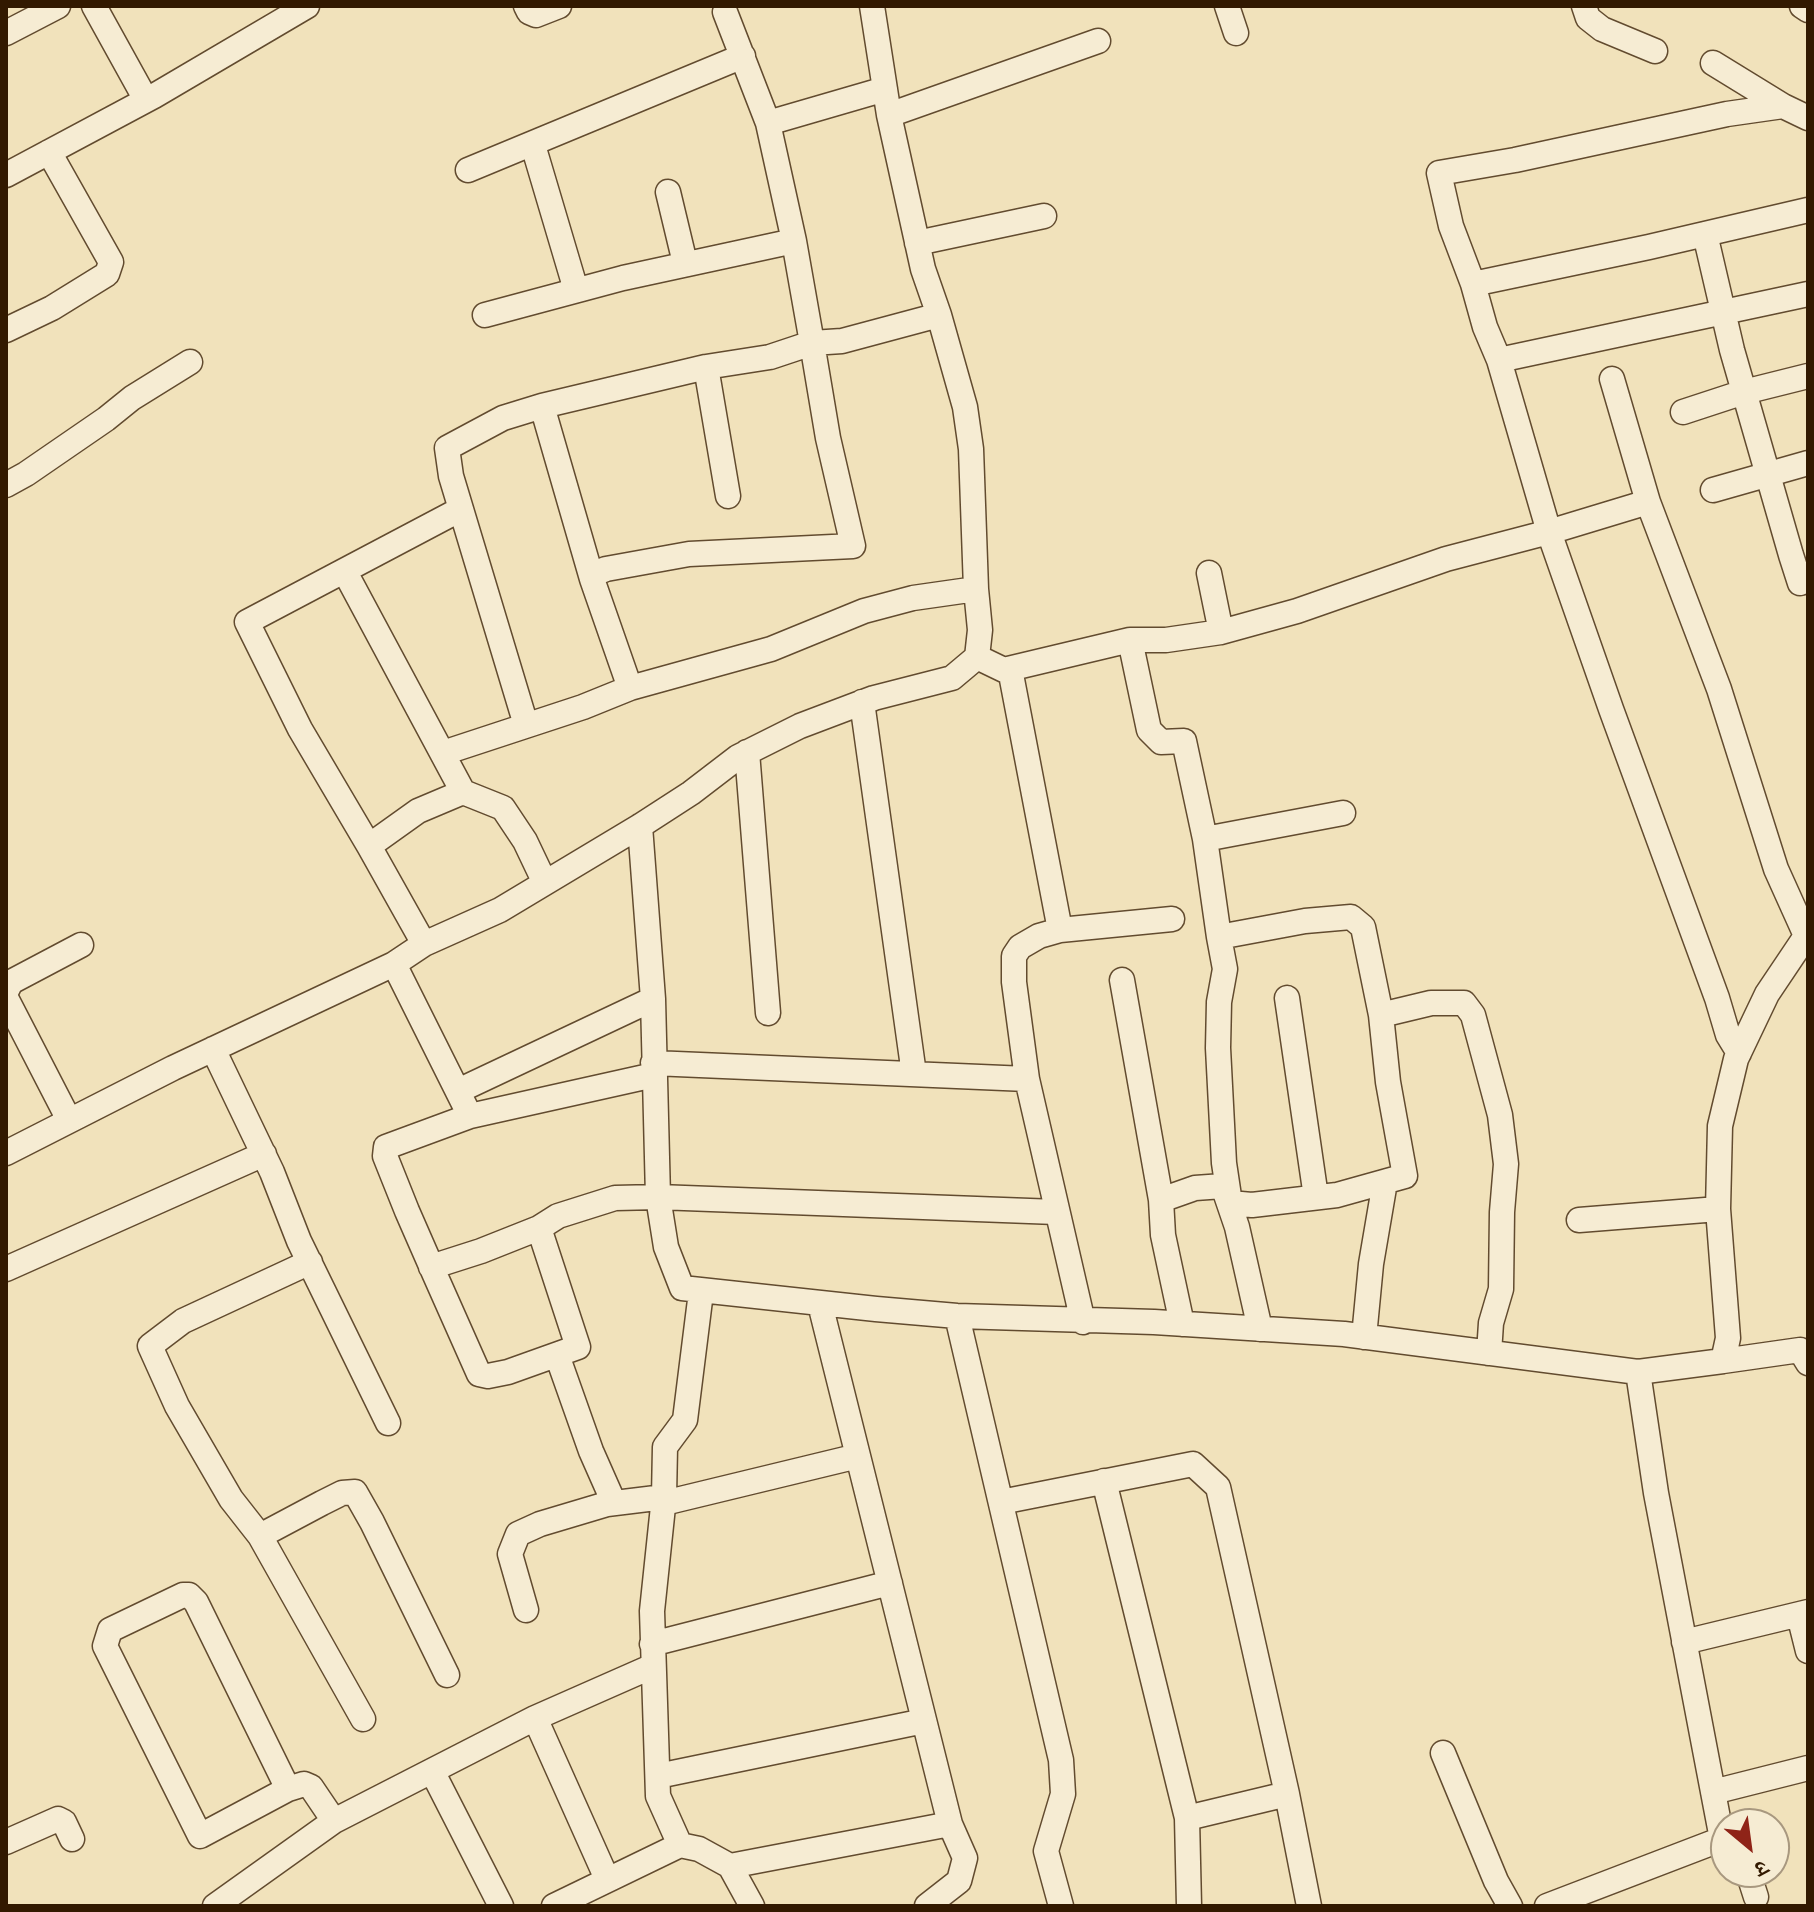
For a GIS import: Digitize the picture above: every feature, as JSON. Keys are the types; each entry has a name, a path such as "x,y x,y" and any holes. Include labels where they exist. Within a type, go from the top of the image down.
{"street":[{"path":"6,33 58,6"},
{"path":"94,6 146,100"},
{"path":"6,175 146,100 307,6"},
{"path":"526,6 529,12 536,15 559,6"},
{"path":"6,1153 213,1049 394,964 424,944 500,910 640,826 747,752 800,726 862,702 952,678 977,657 980,630 971,449 965,407 923,269 889,115 872,6"},
{"path":"1227,6 1236,33"},
{"path":"1584,6 1588,18 1602,29 1655,51"},
{"path":"1802,6 1808,10"},
{"path":"591,575 606,569 689,554 853,546 828,438 794,241 768,123 725,12"},
{"path":"889,115 1098,41"},
{"path":"468,170 743,56"},
{"path":"1713,63 1808,118"},
{"path":"768,123 885,89"},
{"path":"1739,1053 1728,1035 1549,532 1499,360 1451,226 1439,173 1515,160 1727,114 1783,106"},
{"path":"533,145 576,290"},
{"path":"6,330 52,308 107,274 111,262 49,152"},
{"path":"668,192 685,263"},
{"path":"1473,284 1808,210"},
{"path":"917,243 1044,216"},
{"path":"1705,234 1744,392 1800,583 1808,580"},
{"path":"485,315 685,263 794,241"},
{"path":"1499,360 1808,294"},
{"path":"526,725 451,476 447,448 503,418 542,406 706,367 770,357 812,343 842,341 939,315"},
{"path":"6,485 190,362"},
{"path":"706,367 728,496"},
{"path":"1683,412 1808,376"},
{"path":"1612,379 1648,502 1719,689 1776,869 1807,937 1767,994 1739,1053 1720,1126 1718,1209 1728,1338 1723,1361"},
{"path":"542,406 591,575 630,688"},
{"path":"1713,490 1808,463"},
{"path":"977,657 1004,670 1130,640 1166,640 1221,632 1297,611 1446,559 1648,502"},
{"path":"424,944 300,729 247,622 461,509"},
{"path":"345,572 463,792 503,808 525,841 545,883"},
{"path":"1209,573 1221,632"},
{"path":"443,753 583,707 630,688 771,649 864,611 913,598 976,589"},
{"path":"1130,640 1149,730 1161,742 1184,741 1205,839 1225,969 1219,1002 1218,1048 1224,1163 1230,1203 1260,1329"},
{"path":"1010,669 1060,930"},
{"path":"862,702 914,1074"},
{"path":"747,752 768,1013"},
{"path":"369,846 418,811 463,792"},
{"path":"1205,839 1343,813"},
{"path":"640,826 653,999 658,1197 666,1247 682,1288 957,1316 1182,1324 1364,1337 1638,1372 1800,1350 1807,1358"},
{"path":"1219,937 1305,921 1351,917 1363,927 1381,1015 1388,1082 1405,1176 1367,1188 1316,1197 1252,1205 1230,1203"},
{"path":"1083,1322 1027,1079 1014,982 1014,956 1020,947 1039,936 1060,930 1172,919"},
{"path":"6,992 11,982 81,945"},
{"path":"394,964 470,1116"},
{"path":"1122,980 1161,1200 1163,1235 1182,1324"},
{"path":"6,998 69,1120"},
{"path":"1287,998 1316,1197"},
{"path":"458,1091 653,999"},
{"path":"1381,1015 1431,1003 1464,1003 1473,1015 1500,1115 1506,1164 1501,1289 1491,1323 1489,1353"},
{"path":"213,1049 264,1154 310,1262 388,1423"},
{"path":"539,1228 578,1347 508,1372 488,1376 479,1374 385,1156 386,1147 470,1116 654,1069 1027,1079"},
{"path":"6,1269 264,1154"},
{"path":"1364,1337 1371,1264 1385,1182"},
{"path":"1161,1200 1195,1188 1223,1186 1230,1203"},
{"path":"431,1267 604,1201 658,1197 1056,1212"},
{"path":"1579,1220 1718,1209"},
{"path":"310,1262 183,1321 150,1346 177,1406 231,1499 260,1536 363,1719"},
{"path":"680,1845 658,1796 652,1611 664,1500 665,1447 685,1420 701,1292"},
{"path":"820,1304 950,1824 965,1858 959,1881 927,1906"},
{"path":"957,1316 1061,1760 1063,1794 1046,1851 1061,1906"},
{"path":"557,1355 591,1451 614,1503"},
{"path":"1638,1372 1656,1493 1717,1808"},
{"path":"526,1610 510,1554 518,1534 540,1524 614,1503 664,1500 858,1456"},
{"path":"1001,1502 1193,1464 1218,1487 1309,1906"},
{"path":"1104,1481 1187,1818 1189,1906"},
{"path":"260,1536 342,1493 355,1492 447,1675"},
{"path":"215,1906 334,1821 653,1655 890,1583"},
{"path":"288,1789 196,1602 189,1595 183,1595 110,1630 105,1646 200,1836 288,1789 304,1784 311,1787 334,1821"},
{"path":"1684,1642 1804,1613 1808,1651"},
{"path":"535,1718 607,1879"},
{"path":"658,1776 924,1721"},
{"path":"1443,1753 1496,1881 1510,1906"},
{"path":"1713,1792 1808,1768"},
{"path":"432,1771 501,1906"},
{"path":"1187,1818 1287,1794"},
{"path":"6,1842 58,1819 64,1822 72,1839"},
{"path":"730,1866 950,1824"},
{"path":"554,1906 680,1845 699,1849 730,1866 752,1906"},
{"path":"1547,1906 1710,1845"},
{"path":"1613,1882 1620,1906"},
{"path":"1753,1888 1756,1897"}]}
